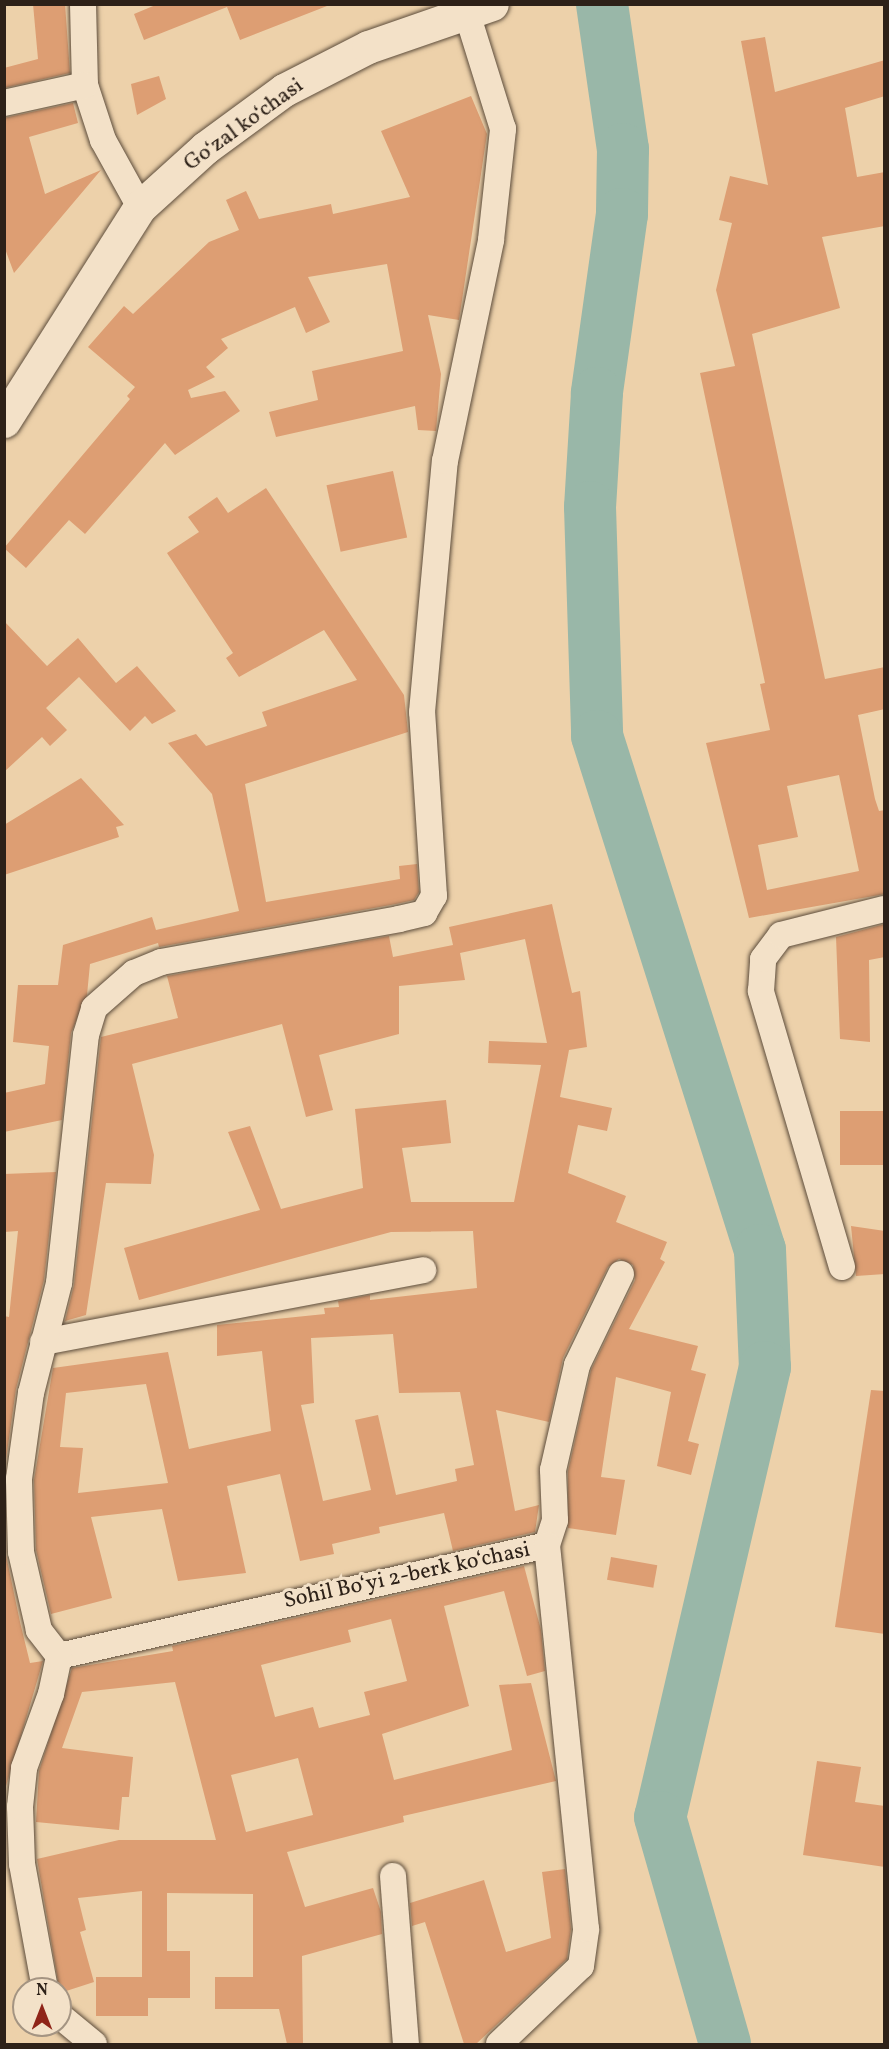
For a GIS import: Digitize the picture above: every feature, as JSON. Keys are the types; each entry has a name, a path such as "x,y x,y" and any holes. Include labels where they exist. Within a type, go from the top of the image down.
{"street":[{"path":"83,4 85,85 103,140 140,207"},
{"path":"43,1977 22,1864 20,1807 24,1768 51,1694 59,1656 39,1630 13,1552 19,1479 43,1342 59,1283 86,1035 94,1008 134,973 161,962 424,913 434,896 422,711 445,461 491,240 503,129 474,6"},
{"name":"Goʻzal koʻchasi","path":"4,421 140,207 205,148 285,90 368,47 474,6"},
{"path":"4,104 85,85"},
{"path":"842,1267 761,991 763,959 781,935 885,909"},
{"path":"43,1342 423,1270"},
{"name":"Sohil Boʻyi 2-berk koʻchasi","path":"59,1656 547,1545 555,1520 553,1470 577,1365 621,1274"},
{"path":"499,2044 581,1966 586,1929 547,1545"},
{"path":"393,1876 406,2044"},
{"path":"72,2026 94,2044"}],"building":[{"path":"33,4 65,4 70,73 4,88 4,68 38,59"},
{"path":"158,4 327,4 327,6 240,40 227,7 144,40 134,14"},
{"path":"765,37 775,92 885,60 885,96 845,108 857,177 885,172 885,226 822,237 840,308 752,334 825,679 885,667 885,709 858,715 875,799 879,811 885,810 885,894 749,918 706,743 770,730 760,684 765,683 700,373 735,366 716,290 732,223 719,220 730,176 768,185 741,41","holes":["839,775 859,871 767,890 758,845 798,837 787,786"]},
{"path":"159,76 166,99 137,115 131,84"},
{"path":"471,96 487,134 459,320 428,315 441,374 436,431 418,430 415,406 276,437 269,412 318,400 312,371 403,351 387,264 308,277 330,322 306,333 295,307 221,339 228,348 206,367 215,377 188,390 191,398 225,391 240,411 175,455 165,443 85,534 69,520 26,568 4,548 130,399 127,396 135,387 88,347 124,306 133,314 209,242 239,230 226,200 246,191 259,219 331,204 333,214 410,197 381,131"},
{"path":"73,103 78,123 29,137 45,194 101,170 14,273 4,246 4,118"},
{"path":"393,471 407,538 341,552 326,485"},
{"path":"266,488 404,695 408,732 245,784 266,902 400,879 399,866 417,864 419,892 414,900 396,904 159,947 158,943 90,964 87,995 71,1033 62,1120 4,1132 4,1093 45,1084 49,1046 13,1042 18,985 58,985 63,945 152,917 156,930 239,911 212,794 168,743 196,734 206,746 267,726 262,712 357,680 324,630 239,677 226,658 233,653 167,553 199,532 188,517 217,497 228,513"},
{"path":"4,621 47,666 78,638 116,683 137,666 176,711 152,724 145,716 130,731 79,677 46,708 67,730 50,746 42,737 4,772"},
{"path":"81,778 124,825 116,827 119,837 4,875 4,825"},
{"path":"552,904 572,993 580,991 587,1047 569,1050 560,1097 612,1108 607,1131 578,1125 568,1173 626,1196 616,1222 667,1242 660,1259 665,1262 629,1329 698,1346 691,1370 706,1374 688,1441 699,1444 691,1475 657,1466 671,1392 616,1377 601,1477 625,1480 616,1535 568,1528 568,1471 591,1370 635,1280 633,1265 619,1259 608,1267 563,1358 549,1422 496,1410 515,1511 539,1505 535,1532 453,1551 444,1513 379,1527 380,1533 332,1544 334,1554 300,1561 280,1474 227,1486 246,1573 178,1581 162,1509 91,1517 112,1598 51,1614 36,1550 34,1480 53,1368 168,1352 189,1449 271,1431 262,1351 217,1356 217,1325 325,1314 324,1308 339,1307 338,1301 370,1295 370,1300 477,1288 473,1231 391,1232 139,1300 124,1248 260,1210 228,1132 250,1126 281,1209 363,1188 355,1109 446,1100 451,1143 402,1148 411,1202 514,1202 541,1065 488,1063 489,1041 547,1043 525,939 460,953 465,980 399,986 399,1034 319,1055 333,1110 306,1117 282,1024 132,1064 154,1155 151,1184 106,1183 86,1315 65,1321 74,1285 101,1037 178,1018 167,976 389,936 393,957 453,945 449,927","holes":["393,1334 399,1393 460,1392 474,1465 455,1469 457,1481 396,1495 378,1415 355,1420 371,1490 323,1501 301,1405 314,1403 311,1338","146,1384 168,1483 78,1493 83,1448 60,1447 66,1393"]},
{"path":"885,924 885,957 869,960 870,1042 840,1039 836,937"},
{"path":"840,1111 884,1111 884,1165 840,1165"},
{"path":"56,1172 44,1280 16,1389 4,1474 4,1316 9,1317 18,1231 4,1232 4,1174"},
{"path":"851,1226 885,1231 885,1274 856,1276"},
{"path":"871,1390 885,1391 885,1634 835,1627"},
{"path":"4,1497 6,1555 20,1622 30,1663 43,1661 4,1793"},
{"path":"611,1557 657,1565 653,1588 607,1580"},
{"path":"524,1566 541,1630 545,1671 527,1676 504,1591 444,1606 469,1706 382,1734 394,1780 512,1750 499,1685 531,1683 556,1781 403,1816 404,1822 287,1852 305,1907 373,1888 381,1912 382,1934 302,1956 303,2044 287,2044 279,2009 215,2009 215,1977 253,1977 253,1894 167,1893 167,1951 190,1951 190,1998 148,1998 148,2016 96,2016 96,1977 142,1977 142,1891 78,1898 86,1930 80,1932 94,1982 72,1989 72,1977 57,1977 37,1859 119,1840 216,1840 175,1682 82,1692 62,1748 133,1757 129,1797 122,1797 119,1830 36,1822 39,1771 72,1668 173,1651 172,1646","holes":["391,1619 407,1681 364,1692 370,1715 319,1728 313,1707 275,1717 261,1665 351,1642 348,1630","298,1758 313,1815 246,1832 231,1775"]},
{"path":"817,1761 861,1767 855,1802 885,1806 885,1867 803,1855"},
{"path":"565,1869 571,1929 567,1959 476,2044 464,2044 425,1922 412,1926 410,1903 484,1880 506,1952 551,1938 542,1872"}],"waterway":[{"path":"602,4 623,149 622,214 597,393 590,507 597,736 760,1250 765,1367 660,1817 725,2044"}]}
